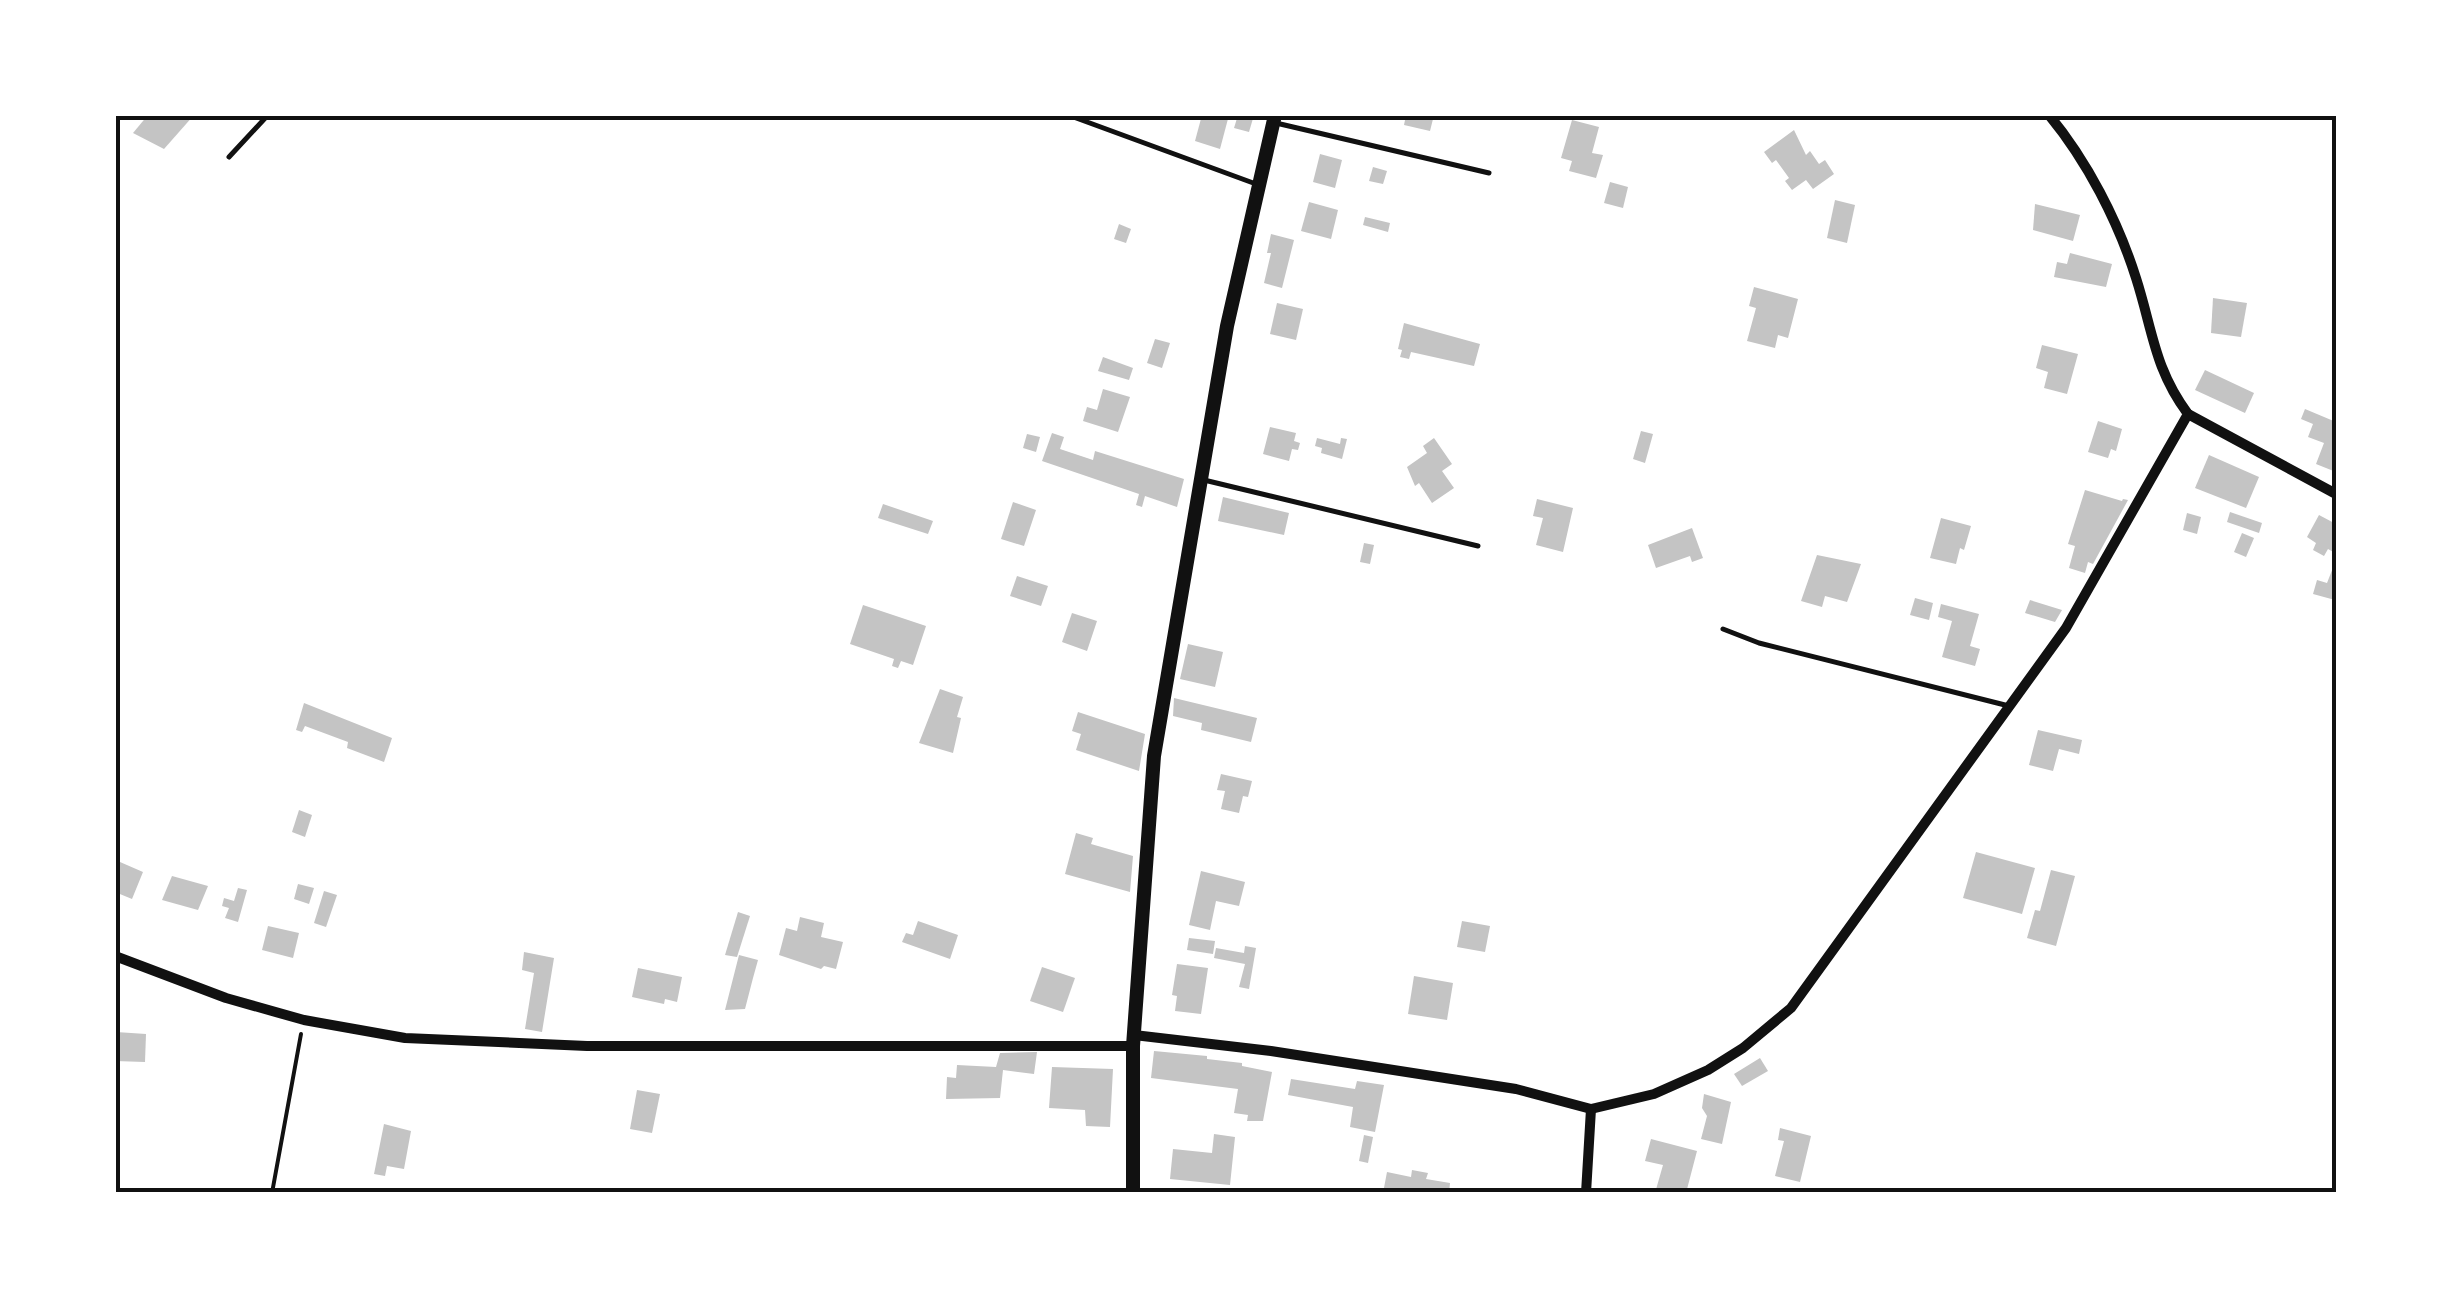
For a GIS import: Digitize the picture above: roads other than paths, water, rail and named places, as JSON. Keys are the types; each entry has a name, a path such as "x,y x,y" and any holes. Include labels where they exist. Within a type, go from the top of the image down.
{"street":[{"path":"2049,115 2117,226 2169,389 2188,414 2336,494"},
{"path":"1133,1193 1134,1041 1154,756 1227,326 1274,119"},
{"path":"115,956 226,998 304,1020 405,1038 502,1045 1134,1041 1271,1052 1516,1089 1591,1109 1654,1094 1708,1070 1743,1048 1791,1008 2066,628 2188,414"},
{"path":"1586,1193 1591,1109"}],"lane":[{"path":"229,156 268,115"},
{"path":"1068,115 1259,185"},
{"path":"1274,119 1489,172"},
{"path":"1201,480 1478,546"},
{"path":"1723,629 1759,643 2009,706"}]}
